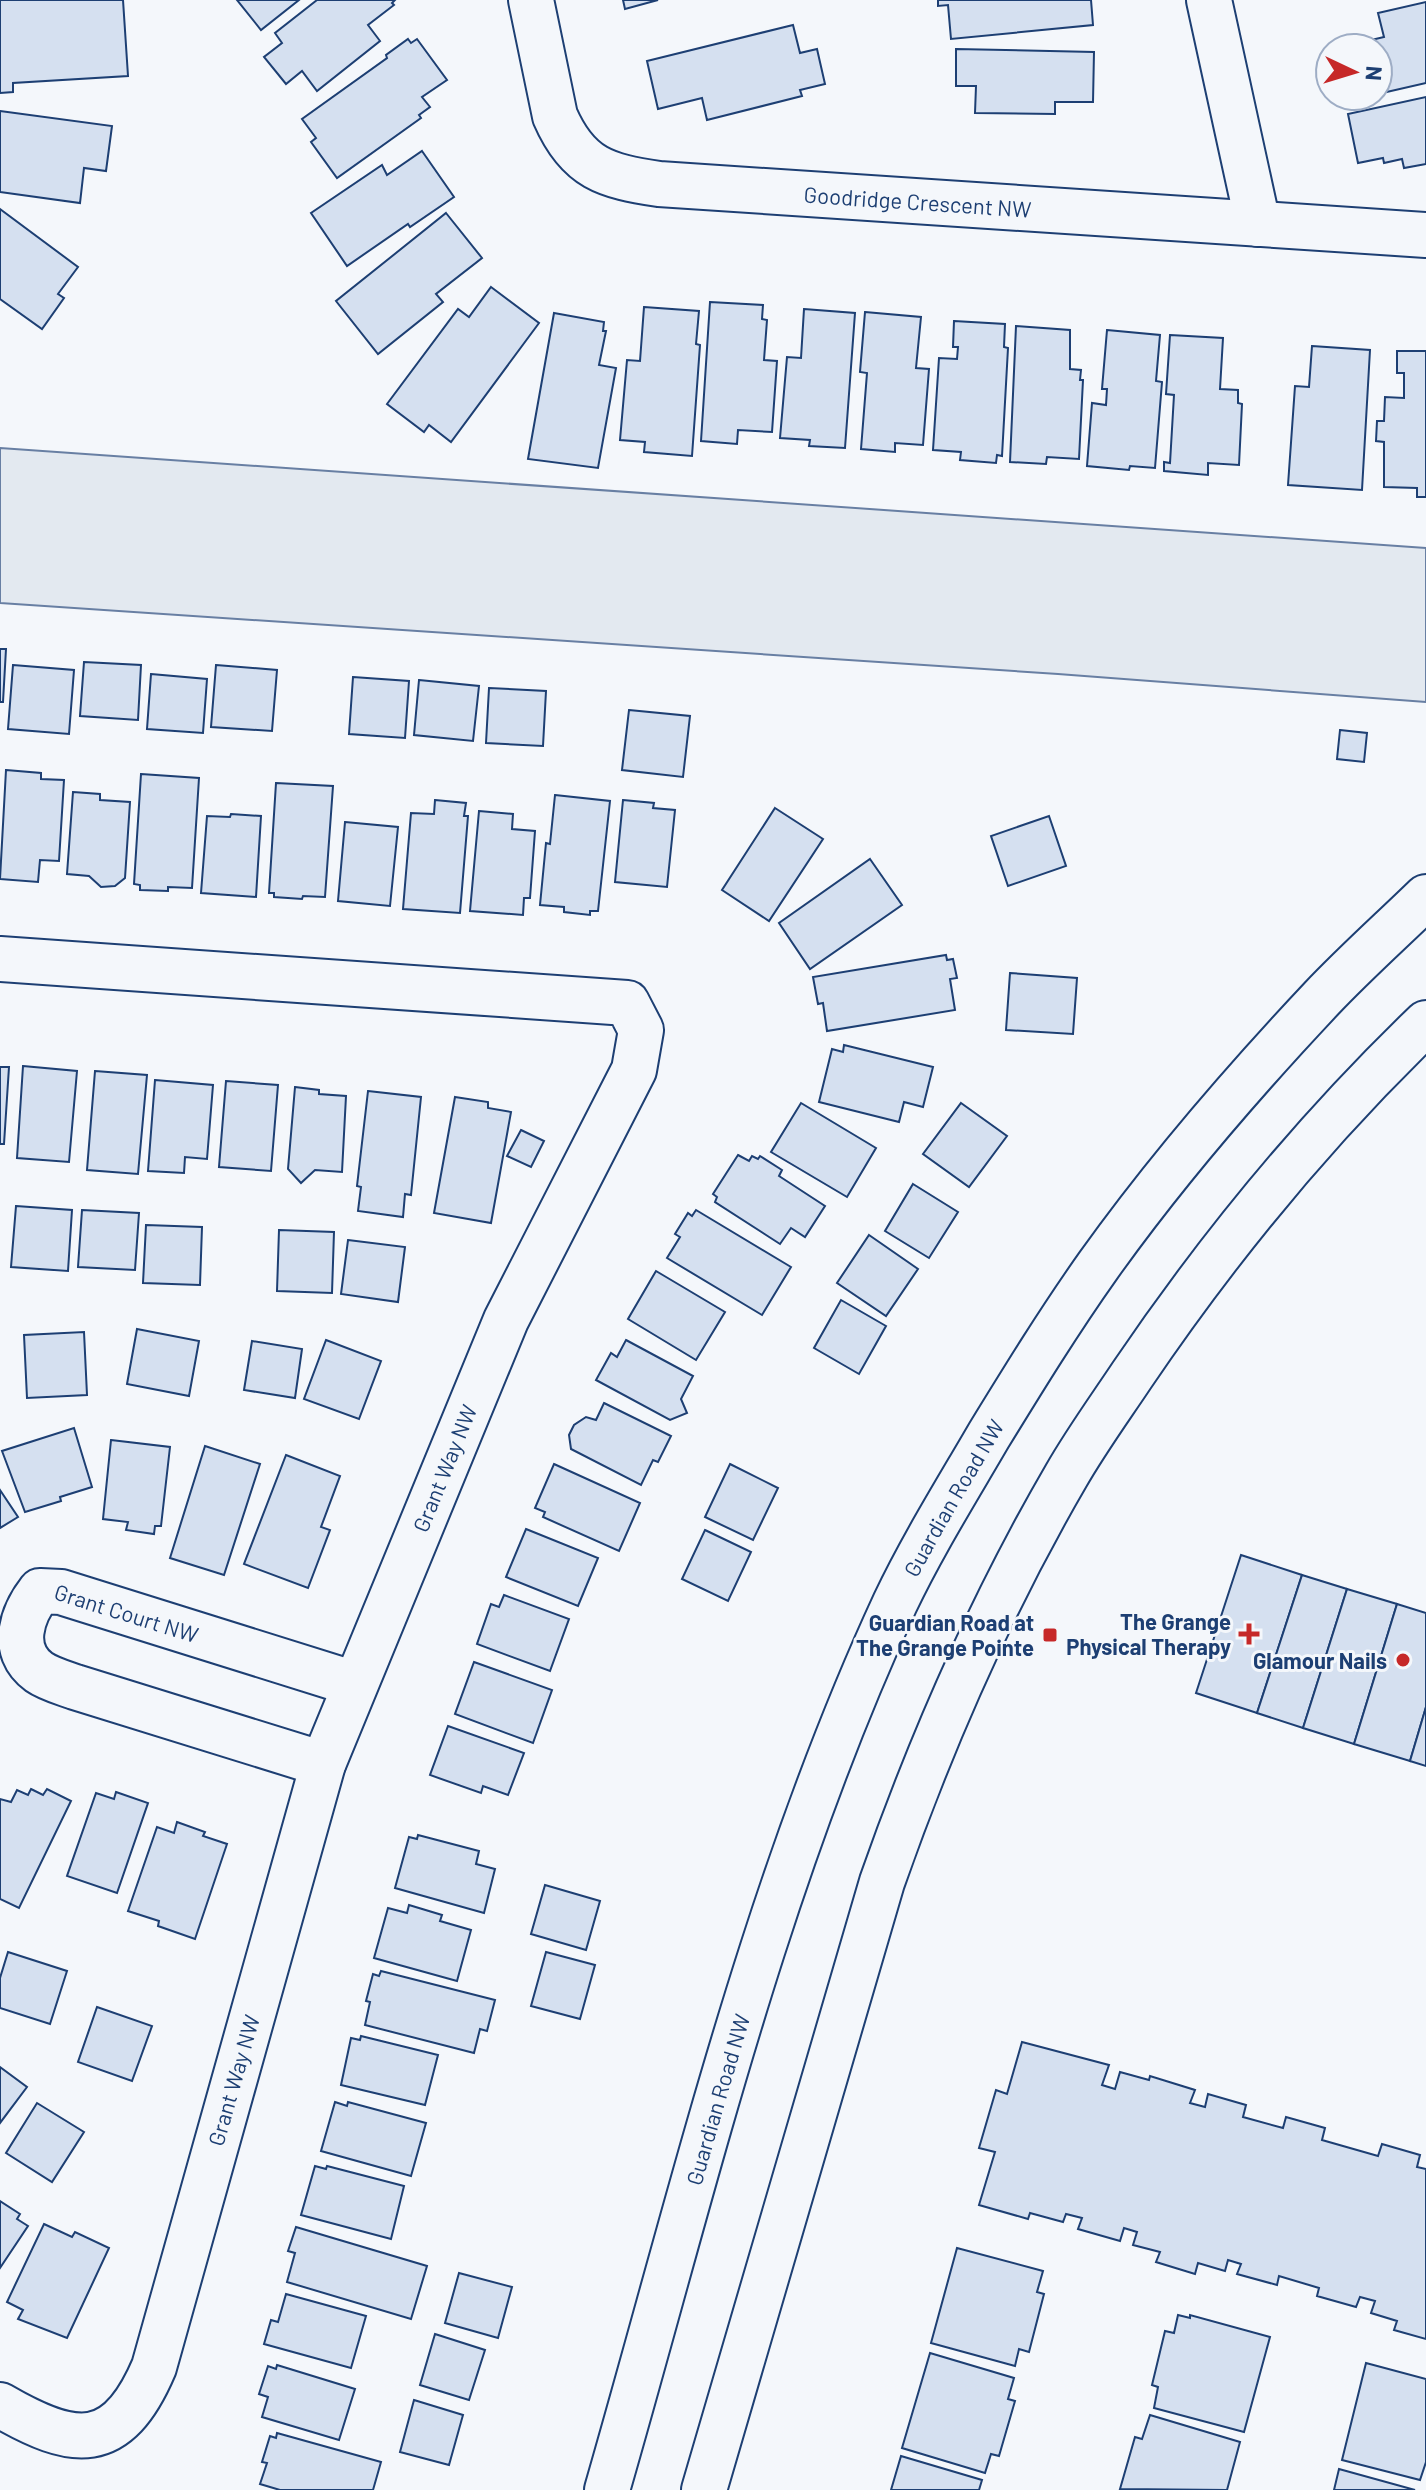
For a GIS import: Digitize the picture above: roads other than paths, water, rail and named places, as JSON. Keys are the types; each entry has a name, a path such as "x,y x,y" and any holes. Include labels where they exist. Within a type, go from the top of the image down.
{"street":[{"name":"Goodridge Crescent NW","path":"531,0 555,116 562,133 577,153 610,175 659,184 1426,235"},
{"path":"1209,0 1258,224"},
{"name":"Guardian Road NW","path":"607,2490 774,1913 806,1816 896,1601 992,1430 1099,1264 1178,1162 1257,1068 1324,995 1426,897"},
{"name":"Grant Way NW","path":"0,959 627,1003 641,1030 634,1070 506,1320 323,1764 154,2367 142,2395 129,2414 108,2431 89,2435 65,2434 38,2426 0,2405"},
{"path":"704,2490 887,1869 914,1789 1020,1559 1067,1473 1185,1296 1368,1079 1426,1023"},
{"name":"Grant Court NW","path":"323,1764 75,1687 38,1671 26,1655 19,1632 27,1608 40,1591 61,1592 355,1684"}],"place":[{"name":"The Grange Physical Therapy","path":"1249,1634"},
{"name":"Guardian Road at The Grange Pointe","path":"1050,1635"},
{"name":"Glamour Nails","path":"1403,1660"}]}
